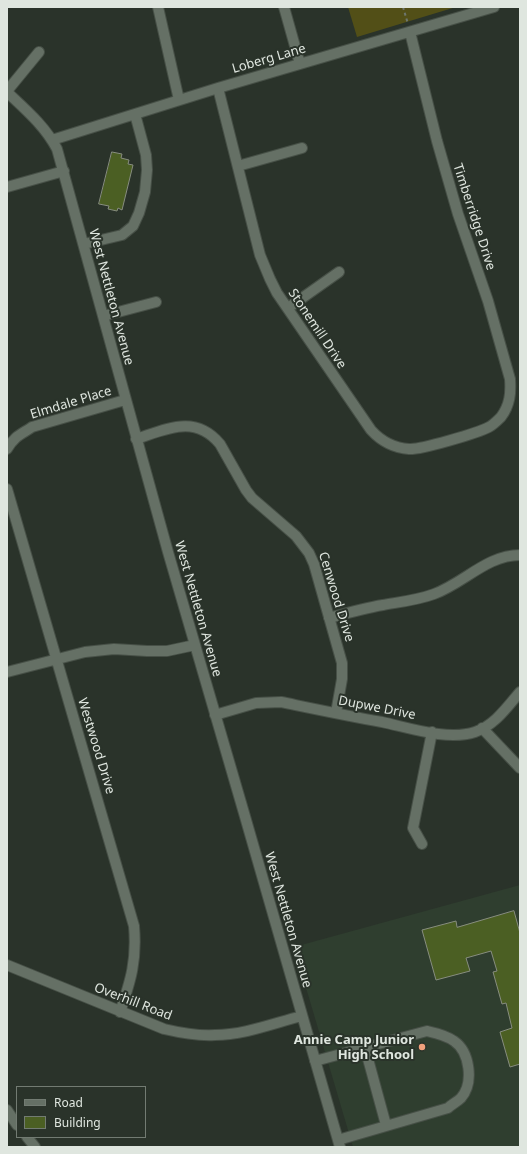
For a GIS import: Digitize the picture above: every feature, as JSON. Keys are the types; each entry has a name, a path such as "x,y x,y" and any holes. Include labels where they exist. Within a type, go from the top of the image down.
{"street":[{"path":"158,7 179,100"},
{"path":"284,7 300,64"},
{"name":"Loberg Lane","path":"52,140 218,88 410,32 466,11 494,7"},
{"name":"Timberridge Drive","path":"410,32 437,141 458,214 488,301 510,379 510,398 506,409"},
{"path":"7,92 39,52"},
{"name":"Stonemill Drive","path":"218,88 260,255 270,279 277,292 371,430 378,438 402,448 417,449 491,426 506,409"},
{"name":"West Nettleton Avenue","path":"7,92 42,126 57,150 64,171 136,439 339,1143"},
{"path":"84,244 122,235 134,226 139,213 147,170 142,135 134,114"},
{"path":"238,166 302,148"},
{"path":"7,187 64,171"},
{"path":"288,308 339,272"},
{"path":"103,316 156,302"},
{"name":"Elmdale Place","path":"7,447 19,434 32,427 126,400"},
{"name":"Cenwood Drive","path":"136,439 175,426 200,429 215,438 252,498 296,536 309,553 314,564 342,663 342,679 336,713"},
{"name":"Westwood Drive","path":"7,489 134,926 136,943 135,960 129,986 120,1012"},
{"path":"329,618 362,608 418,599 434,594 490,562 510,556 520,555"},
{"path":"7,672 85,652 114,649 167,651 195,645"},
{"name":"Dupwe Drive","path":"215,715 256,704 281,702 432,732 458,735 471,733 496,719 520,692"},
{"path":"482,728 520,768"},
{"path":"422,844 413,828 432,732"},
{"name":"Overhill Road","path":"7,965 120,1012 164,1029 185,1034 216,1035 237,1033 302,1016"},
{"path":"315,1061 427,1031 441,1034 455,1041 465,1054 469,1070 467,1085 461,1097 448,1108 386,1125 339,1143"},
{"path":"365,1048 386,1125"},
{"path":"7,1110 16,1124"},
{"path":"28,1138 35,1147"}],"path":[{"path":"403,7 410,32"}],"shaded area":[{"path":"348,7 456,7 357,37"},
{"name":"Annie Camp Junior High School","path":"520,885 520,1147 353,1147 294,947"}],"building":[{"path":"112,152 122,154 121,158 129,160 128,164 133,165 122,210 118,208 117,211 108,209 109,206 99,204"},
{"path":"514,911 520,933 520,1064 510,1067 500,1032 512,1028 506,1003 502,1004 493,972 497,971 491,951 466,958 470,971 436,980 422,930 456,921 457,927"}],"place":[{"name":"Annie Camp Junior High School","path":"422,1047"}]}
